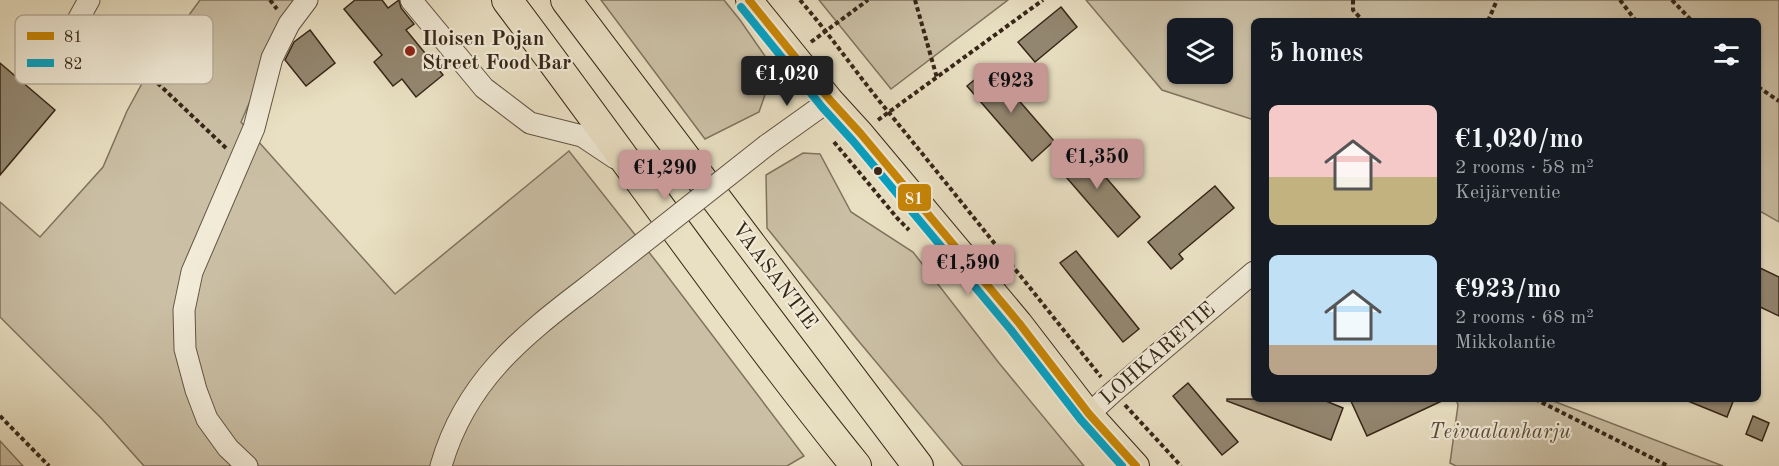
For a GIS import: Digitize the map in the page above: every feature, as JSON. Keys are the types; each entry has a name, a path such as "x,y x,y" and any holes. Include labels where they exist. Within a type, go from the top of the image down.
{"highway":[{"path":"507,0 796,392 856,466"},
{"name":"VAASANTIE","path":"566,0 918,466"}],"main road":[{"path":"749,0 1019,323 1089,414 1136,466"}],"street":[{"path":"81,15 89,0"},
{"path":"248,466 228,448 207,419 185,349 184,310 192,272 254,128 272,58 289,24 307,0"},
{"path":"411,0 484,88 530,123 582,136 601,147 640,178"},
{"path":"441,466 454,427 478,387 503,357 536,326 830,99"},
{"name":"LOHKARETIE","path":"1089,414 1251,275"}],"path":[{"path":"800,0 1113,392 1181,466"},
{"path":"826,30 868,0"},
{"path":"915,0 937,78"},
{"path":"861,134 1043,0"},
{"path":"1353,0 1353,10 1360,18"},
{"path":"1489,18 1497,0"},
{"path":"1620,0 1634,18"},
{"path":"1672,0 1689,18"},
{"path":"158,84 239,161"},
{"path":"1761,89 1779,101"},
{"path":"831,138 898,219"},
{"path":"1541,402 1668,466"},
{"path":"0,416 49,466"}],"green space":[{"path":"200,0 294,0 241,122 395,294 569,151 804,456 787,466 144,466 102,419 0,317 0,202 40,237 103,167 127,111 142,84 213,84 213,15 189,15"},
{"path":"601,0 724,0 774,69 759,112 705,139"},
{"path":"819,0 1008,0 891,89"},
{"path":"1086,0 1779,0 1779,222 1761,212 1761,18 1251,18 1251,119 1162,90"},
{"path":"803,153 820,154 851,212 913,252 999,363 1084,466 963,466 767,228 766,175"},
{"name":"Teivaalanharju","path":"1457,402 1556,402 1723,466 1456,466 1450,463"},
{"path":"0,441 23,466 0,466"}],"building":[{"path":"355,0 382,0 388,8 399,0 401,8 414,24 406,30 443,75 416,97 402,79 393,86 374,62 382,55 344,9"},
{"path":"1061,7 1077,27 1035,62 1018,42"},
{"path":"310,30 335,63 306,86 285,60 294,42"},
{"path":"0,63 15,76 15,84 25,84 55,110 0,175"},
{"path":"990,67 1054,141 1032,161 967,86"},
{"path":"1076,143 1140,217 1118,237 1054,163"},
{"path":"1215,186 1234,208 1179,254 1183,259 1171,269 1148,242"},
{"path":"1076,251 1139,329 1123,342 1060,263"},
{"path":"1761,268 1779,277 1779,316 1761,307"},
{"path":"1188,383 1238,442 1222,455 1173,396"},
{"path":"1227,399 1251,399 1251,402 1328,402 1343,408 1331,440 1227,401"},
{"path":"1351,402 1440,402 1367,436"},
{"path":"1690,402 1733,402 1727,417"},
{"path":"1753,416 1769,423 1762,441 1746,434"}],"transit line":[{"name":"81","path":"749,0 830,100 1019,323 1089,414 1136,466"},
{"name":"82","path":"741,7 822,107 1011,330 1081,420 1122,466"}],"place":[{"name":"Iloisen Pojan Street Food Bar","path":"410,51"}]}
